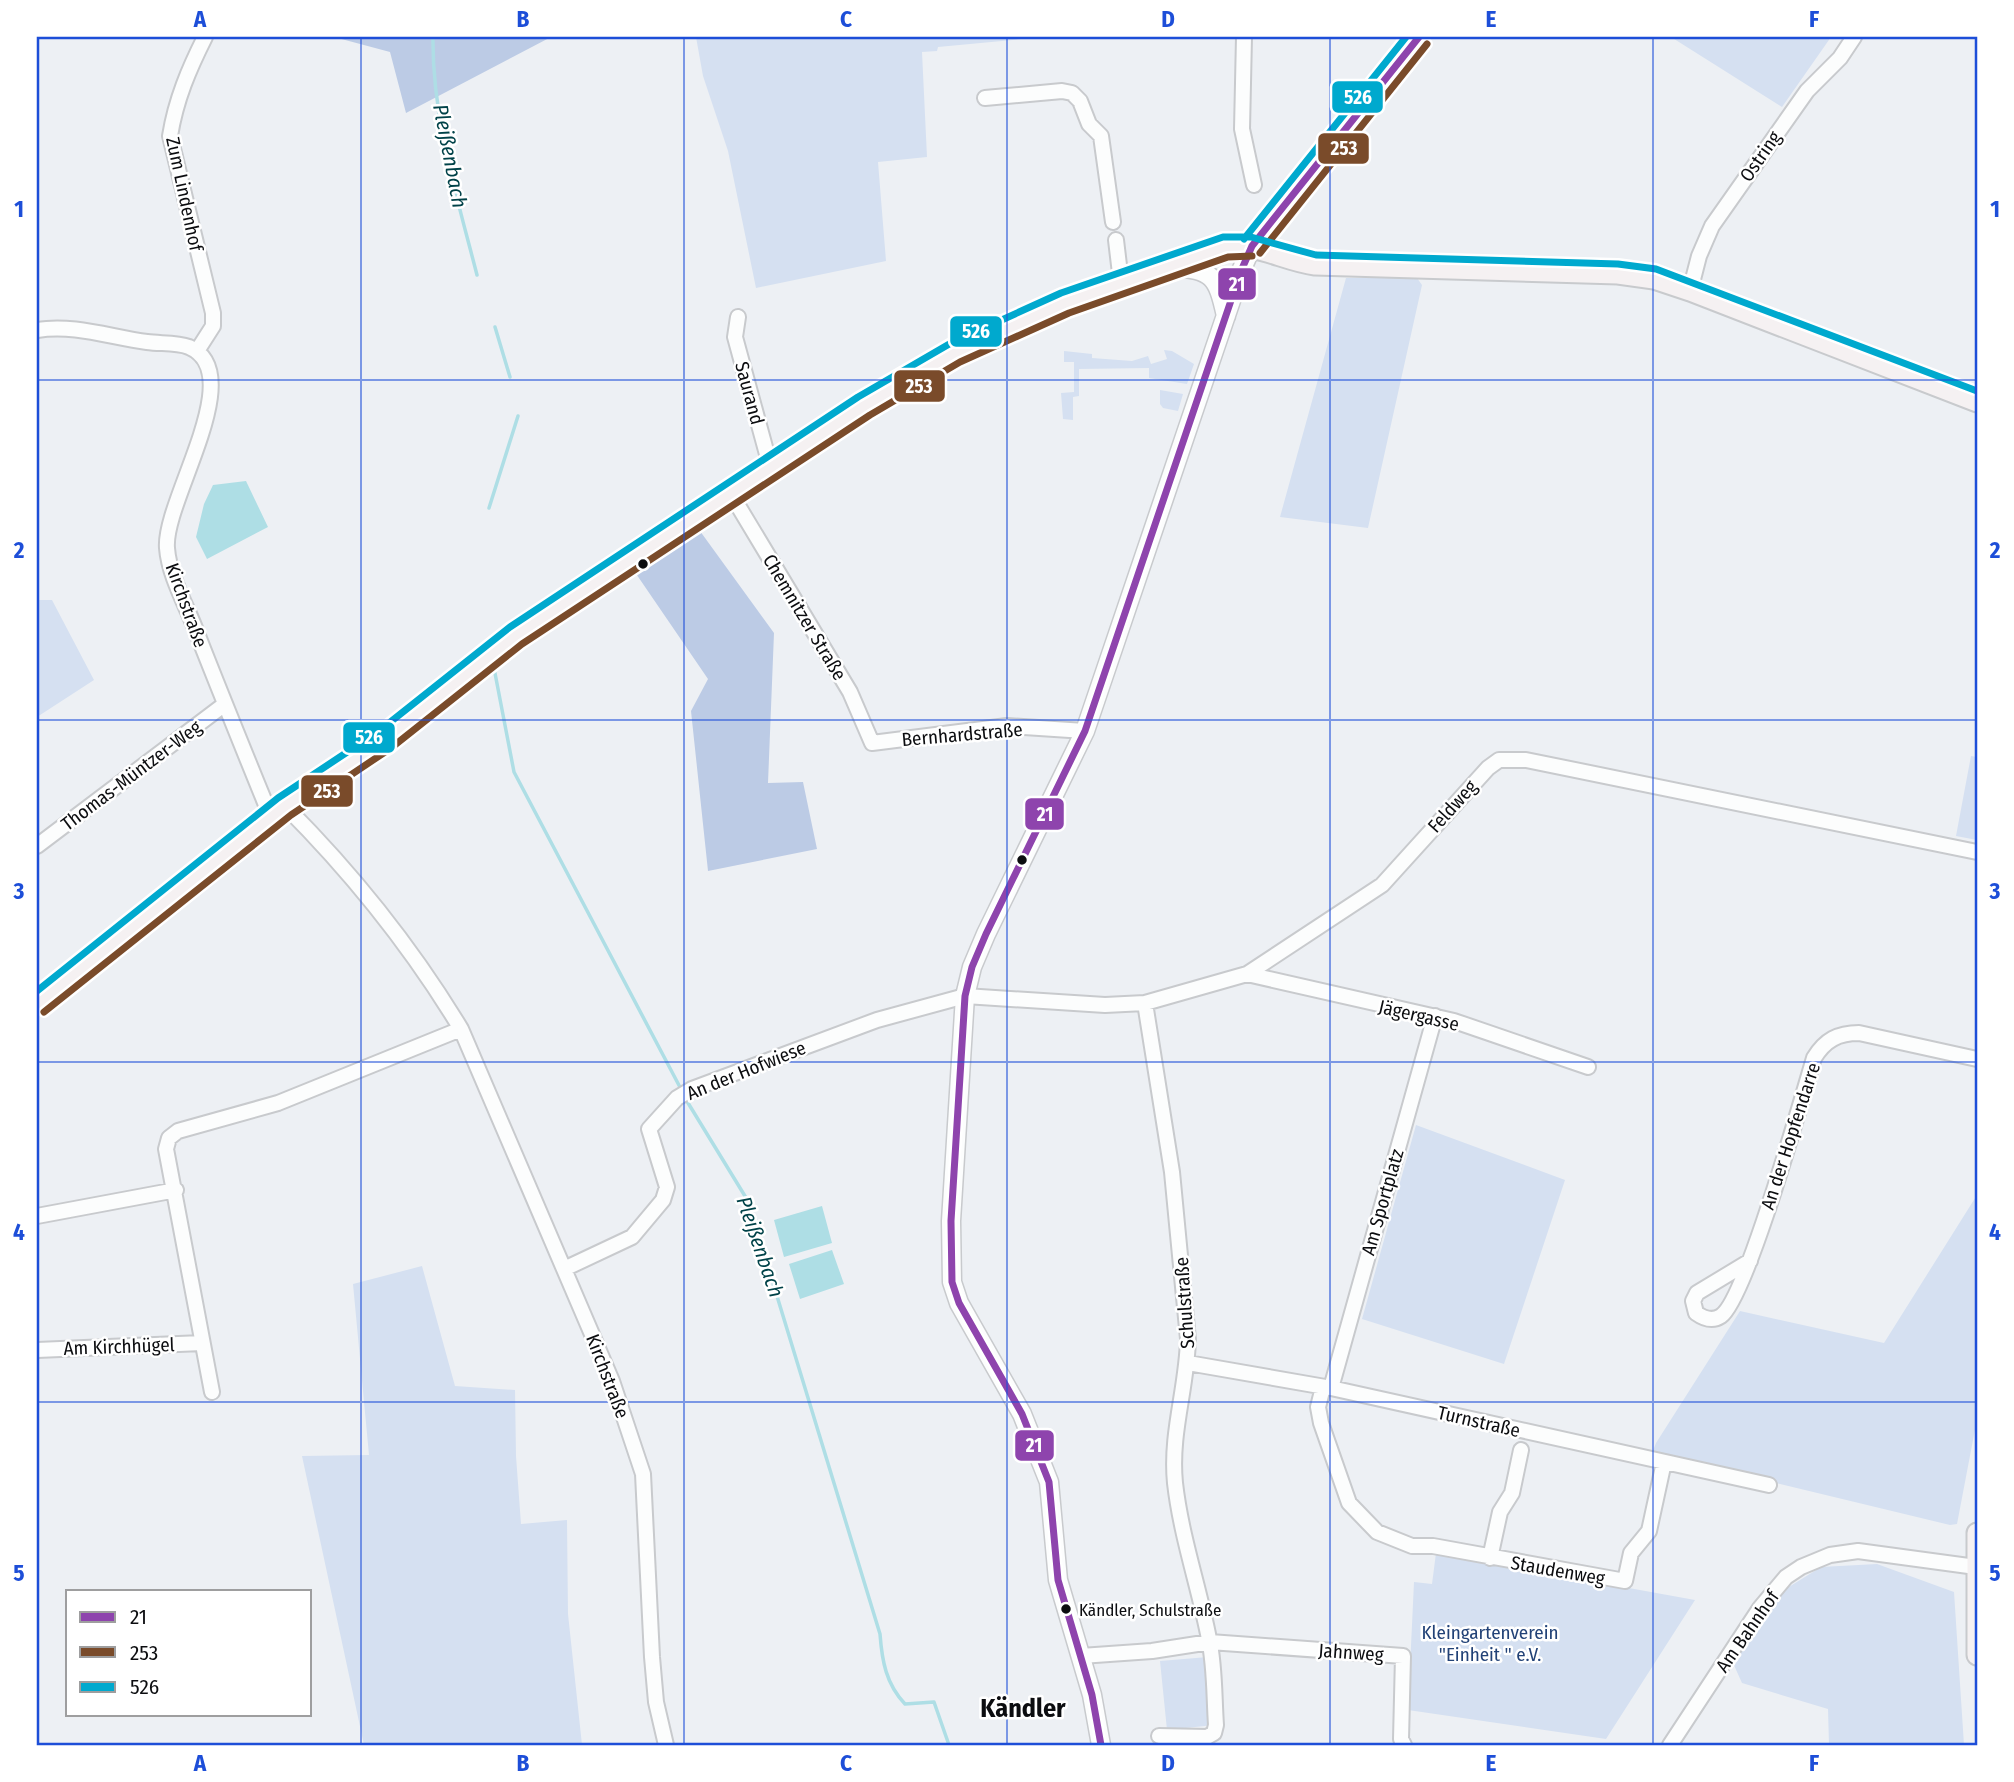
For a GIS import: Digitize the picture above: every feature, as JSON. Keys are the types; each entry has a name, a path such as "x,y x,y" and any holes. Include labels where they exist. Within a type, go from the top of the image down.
{"main road":[{"path":"37,1004 280,810 434,704 516,636 864,406 955,353 1065,303 1226,247 1252,246 1297,263 1315,265 1618,274 1654,279 1977,401"},
{"path":"1977,1532 1977,1656"}],"street":[{"name":"Zum Lindenhof","path":"197,351 213,326 213,313 170,136 183,80 205,37"},
{"path":"1244,37 1242,129 1254,185"},
{"path":"1101,1745 1092,1695 1058,1580 1049,1482 1022,1414 959,1303 952,1282 951,1221 965,996 972,967 986,934 1085,731 1252,246 1419,37"},
{"name":"Ostring","path":"1689,291 1699,256 1712,226 1807,91 1840,58 1854,37"},
{"path":"985,98 1062,91 1072,93 1080,101 1089,124 1101,136 1113,222"},
{"path":"1116,240 1121,282"},
{"path":"1172,266 1208,273 1216,280 1226,316"},
{"name":"Saurand","path":"738,317 735,337 771,469"},
{"path":"37,330 72,329 96,332 180,345 197,351"},
{"name":"Kirchstraße","path":"197,351 208,365 212,388 205,421 170,521 167,547 173,573 267,805 280,810 334,855 445,1002 461,1029 612,1381 643,1474 652,1657 656,1702 666,1745"},
{"name":"Chemnitzer Straße","path":"732,494 850,692 872,743"},
{"name":"Thomas-Müntzer-Weg","path":"37,846 225,704"},
{"name":"Bernhardstraße","path":"872,743 1007,726 1085,731"},
{"name":"Feldweg","path":"965,996 1105,1005 1146,1003 1247,974 1382,885 1475,780 1499,760 1526,760 1977,852"},
{"name":"Jägergasse","path":"1247,974 1435,1016 1587,1067"},
{"name":"An der Hofwiese","path":"564,1269 632,1237 663,1200 667,1187 649,1129 677,1098 692,1089 877,1020 965,996"},
{"name":"Schulstraße","path":"1146,1003 1172,1172 1188,1339 1188,1363 1175,1428 1175,1481 1184,1536 1210,1642 1216,1725 1214,1733 1207,1737 1159,1736"},
{"name":"Am Sportplatz","path":"1403,1544 1377,1531 1349,1503 1321,1423 1318,1406 1327,1388 1435,1016"},
{"name":"Am Kirchhügel","path":"212,1392 176,1190 166,1149 169,1138 178,1131 300,1095 461,1029"},
{"name":"An der Hopfendarre","path":"1750,1261 1814,1058 1829,1040 1847,1033 1859,1033 1977,1059"},
{"path":"37,1216 176,1190"},
{"name":"Am Kirchhügel","path":"37,1350 202,1343"},
{"name":"Turnstraße","path":"1188,1363 1327,1388 1769,1485"},
{"name":"Staudenweg","path":"1490,1558 1500,1512 1512,1493 1521,1450"},
{"name":"Staudenweg","path":"1403,1544 1433,1546 1625,1581 1631,1553 1649,1531 1664,1462"},
{"name":"Am Bahnhof","path":"1670,1745 1760,1608 1786,1577 1801,1567 1830,1555 1858,1551 1976,1566"},
{"path":"1081,1656 1152,1651 1210,1642"},
{"name":"Jahnweg","path":"1210,1642 1403,1656 1401,1739 1404,1745"}],"green space":[{"path":"696,37 1043,37 938,47 937,51 922,52 927,157 878,162 886,261 756,288 728,151 703,76"},
{"path":"1671,37 1831,37 1782,107"},
{"path":"1346,278 1417,278 1422,285 1368,528 1280,517"},
{"path":"1144,284 1139,293 1104,305 1094,300"},
{"path":"1164,350 1172,351 1194,364 1187,384 1149,378 1149,368 1079,369 1079,396 1073,397 1073,420 1063,419 1061,393 1074,392 1074,362 1064,362 1064,351 1092,354 1092,358 1132,361 1148,356 1151,364 1167,359"},
{"path":"1160,390 1183,394 1178,411 1163,408 1160,404"},
{"path":"37,600 52,600 94,680 37,717"},
{"path":"1971,756 1977,757 1977,840 1956,836"},
{"path":"1416,1125 1565,1180 1504,1364 1362,1319"},
{"path":"1977,1195 1977,1419 1957,1524 1950,1525 1652,1453 1740,1311 1884,1343"},
{"path":"422,1266 455,1386 515,1390 521,1524 567,1520 568,1614 582,1745 364,1745 302,1456 369,1455 353,1284"},
{"name":"Kleingartenverein \"Einheit \" e.V.","path":"1436,1553 1695,1600 1606,1739 1408,1710 1414,1582 1432,1584"},
{"path":"1877,1564 1954,1592 1964,1745 1829,1745 1828,1709 1742,1683 1733,1663 1784,1590 1821,1567"},
{"path":"1208,1657 1214,1725 1167,1730 1160,1661"}],"shaded area":[{"path":"334,37 551,37 406,113 390,52"},
{"path":"246,481 268,527 207,559 196,537 204,504 213,485"},
{"path":"692,520 774,633 768,783 803,782 817,849 708,871 691,711 708,679 628,562"},
{"path":"822,1206 832,1243 784,1257 774,1220"},
{"path":"832,1250 844,1284 800,1299 789,1264"}],"waterway":[{"name":"Pleißenbach","path":"433,37 441,127 477,275"},
{"name":"Pleißenbach","path":"495,327 510,377"},
{"name":"Pleißenbach","path":"489,508 518,416"},
{"name":"Pleißenbach","path":"494,668 514,772 682,1091"},
{"name":"Pleißenbach","path":"685,1098 748,1201 880,1634 889,1680 905,1704 934,1702 949,1745"}],"transit line":[{"name":"526","path":"1244,239 1406,37"},
{"name":"21","path":"1101,1745 1092,1695 1058,1580 1049,1482 1022,1414 959,1303 952,1282 951,1221 965,996 972,967 986,934 1085,731 1241,271 1252,246 1419,37"},
{"name":"253","path":"1260,253 1427,44"},
{"name":"526","path":"37,991 278,798 379,731 510,627 858,397 951,343 1061,293 1223,237 1251,237 1316,255 1618,264 1656,269 1977,391"},
{"name":"253","path":"44,1012 291,815 391,748 522,644 870,415 960,362 1069,313 1228,257 1252,256"}],"place":[{"name":"Kändler, Schulstraße","path":"1066,1609"}],"district":[{"name":"Kändler","path":"1023,1708"}]}
